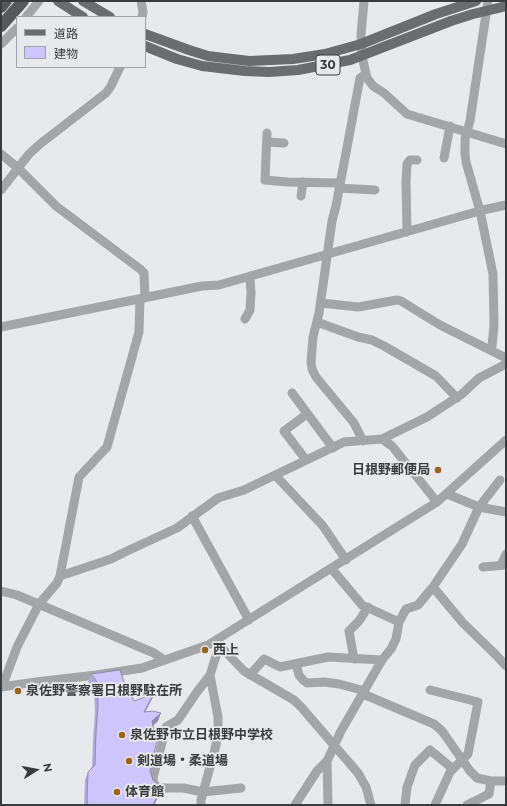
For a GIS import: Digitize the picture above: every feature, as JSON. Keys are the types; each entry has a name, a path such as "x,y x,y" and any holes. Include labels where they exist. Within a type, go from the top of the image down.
{"highway":[{"path":"1,7 6,1"},
{"path":"1,26 23,1"}],"main road":[{"path":"58,1 81,16"},
{"path":"83,1 108,16"},
{"name":"30","path":"146,34 208,56 249,61 294,59 324,54 361,44 436,14 476,1"},
{"name":"30","path":"146,46 177,59 202,66 269,72 298,70 325,66 362,56 488,6 506,6"}],"street":[{"path":"27,16 39,1"},
{"path":"141,1 142,16"},
{"path":"364,1 361,44 362,56 366,74 373,86 384,92 408,114 506,144"},
{"path":"488,6 470,121 465,139 466,162 480,211 493,274 494,326 492,346 490,350"},
{"path":"1,44 16,29"},
{"path":"1,190 29,154 106,93 120,68"},
{"path":"363,441 354,423 316,377 312,369 311,348 321,303 332,221 360,78 366,74"},
{"path":"444,158 450,126"},
{"path":"267,133 266,180 340,185 375,190"},
{"path":"267,142 284,143"},
{"path":"1,154 18,168 56,206 144,273 139,332 107,447 79,477 60,576 57,583 39,604 17,647 1,687 142,668 219,643 249,620 437,502 506,440"},
{"path":"408,232 406,182 407,164 410,160 417,160"},
{"path":"300,196 303,182"},
{"path":"1,327 202,286 219,285 480,211 506,205"},
{"path":"246,319 250,310 250,276"},
{"path":"321,303 358,307 398,300 440,325 506,358"},
{"path":"317,322 358,337 372,340 384,346 436,376 456,398"},
{"path":"60,576 111,559 177,528 218,498 244,490 344,442 382,440 427,416 462,394 479,378 506,364"},
{"path":"292,393 333,448"},
{"path":"306,460 284,431 307,414"},
{"path":"382,440 392,446 437,502"},
{"path":"275,475 323,526 346,560"},
{"path":"295,805 317,771 327,761 341,731 382,660 391,649 396,639 399,622 406,609 418,605 433,587 462,544 479,507 500,480"},
{"path":"447,494 479,507 506,512"},
{"path":"192,516 249,620"},
{"path":"483,567 504,565 506,554"},
{"path":"332,568 362,605 399,622"},
{"path":"433,587 462,623 506,666"},
{"path":"1,591 17,595 39,604 154,653 164,660"},
{"path":"354,659 350,631 360,621 368,607"},
{"path":"219,643 244,671 294,700 302,708 358,773 366,787 371,805"},
{"path":"219,643 210,675 178,720 166,727 153,778 154,784 159,788 182,788 203,792 241,788"},
{"path":"250,675 264,659 280,667 328,658 382,660"},
{"path":"296,664 299,675 307,683 324,682 339,684 364,692 434,724 442,731 470,771 477,778 491,781 506,781"},
{"path":"201,805 218,733 218,717 210,675"},
{"path":"430,690 478,702 468,754 450,772 435,805"},
{"path":"405,805 406,788 415,765 430,750 453,769"},
{"path":"327,761 328,805"},
{"path":"467,805 489,794 491,781"}],"building":[{"name":"泉佐野市立日根野中学校","path":"120,670 128,693 130,693 134,701 145,697 157,685 158,686 144,712 152,711 161,713 152,721 155,738 157,740 150,771 153,780 158,785 162,786 153,805 88,805 88,772 95,765 98,705 97,682 91,674"}],"place":[{"name":"日根野郵便局","path":"438,470"},
{"name":"西上","path":"205,650"},
{"name":"泉佐野警察署日根野駐在所","path":"18,691"},
{"name":"泉佐野市立日根野中学校","path":"122,735"},
{"name":"剣道場・柔道場","path":"129,761"},
{"name":"体育館","path":"117,792"}]}
